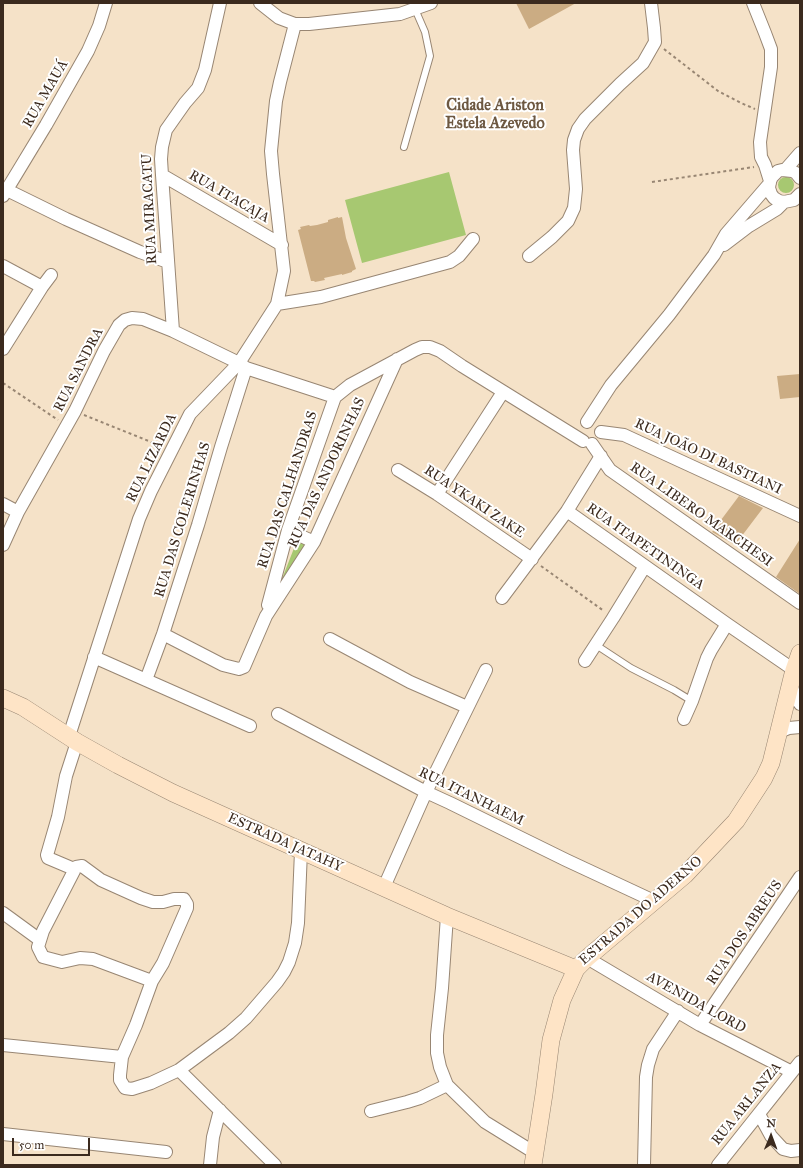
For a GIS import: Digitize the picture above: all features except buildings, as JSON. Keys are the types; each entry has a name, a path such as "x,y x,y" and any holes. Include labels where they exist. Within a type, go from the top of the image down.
{"street":[{"name":"RUA MAUÁ","path":"4,193 46,125 88,51 99,26 106,3"},
{"name":"RUA MIRACATU","path":"173,331 161,159 162,147 166,130 185,103 198,88 207,63 220,3"},
{"path":"260,3 280,18 295,24 309,24 400,14 432,3"},
{"path":"529,256 552,237 568,221 574,208 576,189 573,150 574,140 578,129 584,119 643,63 655,42 651,3"},
{"path":"753,3 771,49 771,67 760,142 761,156 770,182 771,194 774,198 784,202 794,200 800,194"},
{"name":"RUA LIZARDA","path":"74,870 48,858 47,855 58,816 73,739 94,657 139,519 151,491 190,414 221,383 243,365 277,304 284,271 271,151 276,101 295,24"},
{"path":"587,422 598,425 601,432 600,438 596,443 588,443 579,436 580,429 587,422 611,385 669,315 718,249 731,228 770,182 774,174 784,170 800,153"},
{"path":"765,165 792,171 800,178"},
{"name":"RUA ITACAJA","path":"162,175 282,245"},
{"path":"4,193 140,252 168,262"},
{"path":"718,249 749,226 777,209 784,202"},
{"path":"277,304 321,296 450,262 459,256 474,239"},
{"path":"3,266 42,287"},
{"path":"3,349 42,287 51,276"},
{"name":"RUA SANDRA","path":"3,545 18,512 68,426 118,325 125,320 132,318 143,319 173,331 243,365"},
{"name":"RUA LIBERO MARCHESI","path":"334,397 350,385 415,350 422,347 430,347 440,351 503,392 588,443 601,456 610,470 800,603"},
{"name":"RUA DAS ANDORINHAS","path":"163,634 223,665 239,669 244,667 266,616 314,542 397,359"},
{"path":"243,365 334,397"},
{"name":"RUA DAS COLERINHAS","path":"146,680 163,634 198,525 243,365"},
{"path":"436,494 503,392"},
{"name":"RUA DAS CALHANDRAS","path":"266,616 288,530 334,397"},
{"name":"RUA JOÃO DI BASTIANI","path":"601,432 624,435 800,516"},
{"path":"567,511 601,456"},
{"name":"RUA YKAKI ZAKE","path":"398,470 532,559"},
{"path":"3,504 18,512"},
{"name":"RUA ITAPETININGA","path":"502,598 567,511 727,624 793,678"},
{"path":"288,530 314,542"},
{"path":"585,661 614,618 645,566"},
{"path":"684,719 707,658 727,624"},
{"path":"330,639 410,682 467,707"},
{"name":"ESTRADA DO ADERNO","path":"534,1159 551,1040 562,1000 581,963 685,876 736,821 764,778 771,763 800,653"},
{"path":"94,657 250,726"},
{"path":"384,887 426,792 486,670"},
{"path":"793,678 796,698 800,704"},
{"name":"ESTRADA JATAHY","path":"3,698 23,707 118,766 173,792 447,916 581,963"},
{"name":"RUA ITANHAEM","path":"278,714 426,792 450,802 566,860 654,901"},
{"path":"779,732 789,728 800,727"},
{"path":"152,981 93,959 80,958 62,962 43,957 38,947 43,931 77,866 82,866 100,880 153,902 184,899 187,908 163,963 152,981 136,1025 122,1057 120,1080 125,1088 132,1089 151,1083 179,1070 229,1033 246,1018 284,972 295,943 301,850"},
{"name":"RUA DOS ABREUS","path":"700,1025 800,877"},
{"path":"3,912 40,940"},
{"path":"447,916 437,1035 437,1053 440,1067 447,1084 485,1122 534,1159"},
{"name":"AVENIDA LORD","path":"581,963 678,1011 700,1025 792,1072"},
{"path":"644,1165 646,1077 648,1065 653,1049 678,1011"},
{"path":"3,1044 122,1057"},
{"name":"RUA ARLANZA","path":"718,1165 800,1062"},
{"path":"179,1070 275,1165"},
{"path":"371,1111 420,1098 447,1084"},
{"path":"210,1165 213,1137 220,1110"},
{"path":"759,1114 768,1131 783,1149 796,1150"},
{"path":"3,1134 166,1152"}],"lane":[{"path":"404,147 430,56 425,32 415,9"},
{"path":"596,645 630,668 674,690 692,701"}],"path":[{"path":"655,42 718,91 765,113"},
{"path":"652,182 765,165"},
{"path":"3,383 68,426"},
{"path":"75,412 172,450"},
{"path":"532,559 614,618"}],"green space":[{"path":"449,172 466,235 362,263 345,200"},
{"path":"786,177 793,182 794,185 789,192 786,193 779,188 778,185 783,178"},
{"path":"298,538 307,542 269,612"}],"district":[{"name":"Cidade Ariston Estela Azevedo","path":"495,115"}]}
